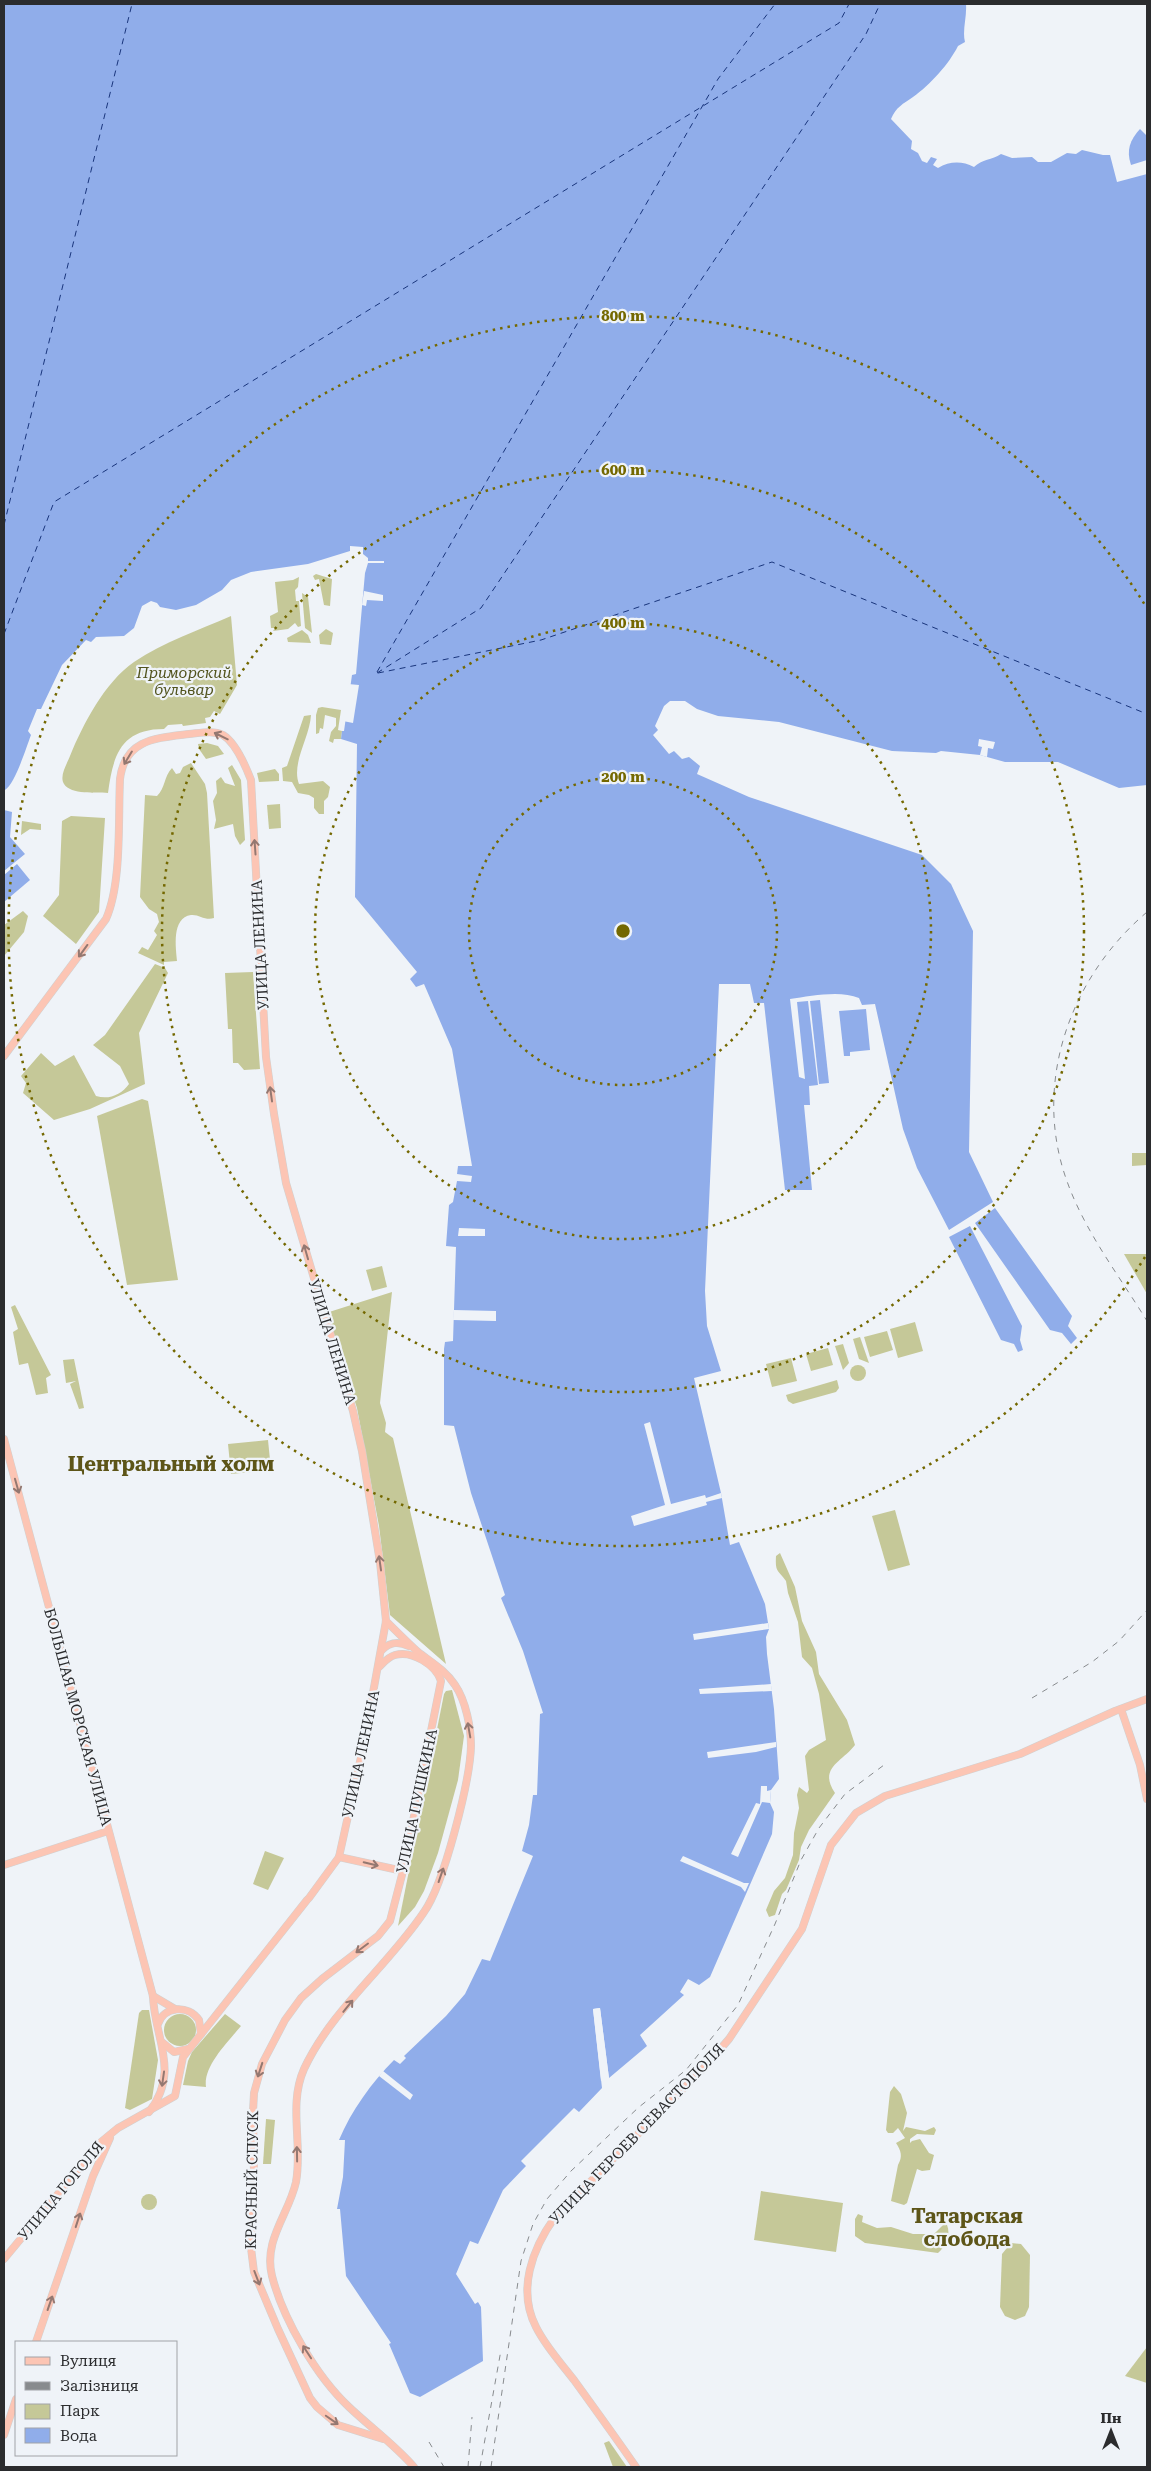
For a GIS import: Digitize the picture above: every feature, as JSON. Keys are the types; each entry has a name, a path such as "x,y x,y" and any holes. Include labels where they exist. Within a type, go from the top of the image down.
{"main road":[{"name":"УЛИЦА ЛЕНИНА","path":"4,1056 106,919 111,908 114,893 121,773 133,750 144,742 161,737 216,733 228,739 249,775 257,875 266,1057 286,1183 353,1412 380,1562 386,1622 382,1650 339,1857 201,2034"},
{"name":"БОЛЬШАЯ МОРСКАЯ УЛИЦА","path":"4,1439 153,1996 158,2025"},
{"path":"386,1622 444,1673 457,1688 470,1734 470,1759 456,1823 442,1874 424,1914 327,2032 305,2067 300,2081 296,2104 297,2176 294,2189 271,2244 270,2259 277,2291 305,2349 346,2405 388,2440 414,2467"},
{"path":"382,1650 390,1643 396,1642 420,1653"},
{"name":"УЛИЦА ПУШКИНА","path":"378,1668 388,1658 397,1654 414,1656 435,1671 440,1678 441,1689 393,1912"},
{"name":"УЛИЦА ГЕРОЕВ СЕВАСТОПОЛЯ","path":"636,2467 543,2339 531,2315 528,2279 533,2257 544,2232 555,2217 702,2070 729,2039 802,1929 830,1845 856,1813 884,1796 1020,1754 1121,1709 1147,1700"},
{"path":"1121,1709 1140,1765 1147,1799"},
{"path":"4,1864 108,1831"},
{"path":"339,1857 403,1871"},
{"name":"КРАСНЫЙ СПУСК","path":"388,2440 338,2425 325,2415 310,2398 254,2272 251,2248 254,2178 254,2093 270,2046 285,2020 301,1998 322,1978 382,1932 393,1912"},
{"path":"153,1996 176,2009 187,2010 197,2016 201,2034 189,2049 174,2052 162,2043"},
{"path":"149,2112 160,2094 166,2055 158,2025 164,2014 176,2009"},
{"name":"УЛИЦА ГОГОЛЯ","path":"4,2259 101,2142 118,2128 174,2096 183,2057 189,2049"},
{"path":"36,2341 93,2176 106,2144 118,2128"},
{"path":"4,2434 15,2402"}],"green space":[{"path":"316,574 332,579 330,606 324,605 319,579 315,580 313,576"},
{"path":"299,577 298,587 295,590 296,601 299,601 301,626 298,627 295,623 288,629 273,631 275,628 271,628 270,616 278,612 275,582 293,580"},
{"path":"302,593 308,597 312,633 305,628"},
{"name":"Приморский бульвар","path":"231,616 237,685 220,714 214,711 210,717 205,718 206,723 183,726 182,724 168,725 164,729 149,730 129,739 117,756 108,793 91,793 67,788 62,777 75,744 96,704 123,670 157,648"},
{"path":"326,629 333,633 331,645 320,644 319,635"},
{"path":"302,630 308,635 311,643 288,642 287,638"},
{"path":"318,708 341,710 338,730 342,731 341,739 334,739 333,743 329,741 331,732 336,726 336,718 325,715 323,729 320,728 319,733 316,734 316,715"},
{"path":"311,715 308,732 297,767 297,776 299,784 323,781 330,787 328,797 324,801 324,814 319,814 314,808 314,798 298,793 292,782 283,781 282,768 287,766 304,716"},
{"path":"207,743 218,746 224,754 206,759 198,744"},
{"path":"191,763 205,784 207,793 214,918 208,919 194,915 185,917 180,922 176,934 177,961 164,962 164,965 138,953 142,947 148,950 157,935 154,931 159,922 157,914 149,909 140,897 145,795 157,796 162,790 167,775 172,768 176,774 180,773 183,767"},
{"path":"232,765 241,780 245,840 240,845 235,836 233,824 214,829 216,820 213,801 217,793 216,781 221,777 225,783 235,786 228,768"},
{"path":"275,769 279,774 279,781 259,782 257,773"},
{"path":"280,804 281,828 269,829 267,805"},
{"path":"71,816 105,818 99,912 76,944 43,916 59,895 62,821"},
{"path":"22,821 41,824 41,830 30,829 21,835"},
{"path":"23,911 28,916 24,932 4,956 4,925"},
{"path":"155,964 165,968 168,973 139,1033 145,1084 90,1109 54,1120 23,1093 26,1083 21,1076 41,1053 55,1066 74,1055 96,1096 110,1097 122,1091 129,1084 120,1066 93,1045 105,1035"},
{"path":"253,972 260,1069 244,1070 238,1063 233,1063 232,1029 228,1029 225,973"},
{"path":"142,1099 148,1101 178,1280 127,1285 97,1116"},
{"path":"1132,1153 1147,1153 1147,1165 1132,1166"},
{"path":"1124,1254 1147,1254 1147,1294"},
{"path":"382,1266 387,1287 372,1291 366,1270"},
{"path":"392,1292 380,1403 386,1423 385,1432 393,1438 446,1664 390,1615 379,1526 357,1408 326,1313"},
{"path":"15,1305 51,1375 46,1378 48,1393 36,1395 28,1363 19,1365 13,1332 18,1329 11,1307"},
{"path":"915,1322 923,1351 898,1358 890,1329"},
{"path":"887,1331 893,1350 870,1357 864,1337"},
{"path":"860,1337 869,1363 859,1359 853,1339"},
{"path":"843,1344 849,1363 843,1370 835,1346"},
{"path":"828,1348 833,1365 811,1371 806,1354"},
{"path":"791,1358 797,1381 772,1387 766,1364"},
{"path":"74,1359 84,1408 79,1409 70,1384 76,1381 66,1383 63,1360"},
{"path":"858,1365 866,1373 858,1381 850,1373"},
{"path":"837,1380 839,1388 836,1392 793,1404 788,1401 786,1395"},
{"path":"268,1440 271,1470 231,1474 228,1444"},
{"path":"895,1510 910,1565 888,1571 872,1516"},
{"path":"780,1553 795,1587 802,1621 816,1652 819,1674 847,1720 855,1745 830,1771 830,1784 835,1793 809,1830 801,1847 799,1860 786,1890 782,1894 775,1915 769,1917 766,1910 774,1891 785,1878 793,1855 794,1833 799,1808 797,1795 799,1787 807,1793 809,1790 805,1756 809,1750 826,1740 819,1694 812,1668 802,1657 798,1622 786,1581 777,1568 776,1556"},
{"path":"452,1690 464,1736 458,1780 438,1853 424,1891 415,1907 398,1926 444,1694 446,1691"},
{"path":"265,1851 284,1858 268,1890 253,1884"},
{"path":"142,2010 149,2010 158,2060 152,2099 130,2110 125,2108 139,2013"},
{"path":"180,2014 186,2015 191,2019 195,2024 195,2036 191,2041 186,2045 180,2046 174,2045 169,2041 165,2036 164,2030 165,2024 169,2019 174,2015"},
{"path":"225,2014 241,2026 212,2063 206,2079 206,2087 183,2085 192,2052"},
{"path":"894,2086 901,2094 907,2113 903,2131 906,2127 925,2131 934,2127 936,2130 934,2135 917,2134 910,2139 910,2143 920,2139 929,2153 934,2155 930,2170 922,2171 917,2169 907,2203 904,2205 891,2201 901,2156 896,2143 905,2138 898,2128 893,2133 888,2133 886,2130 890,2092"},
{"path":"266,2119 275,2120 271,2164 263,2164"},
{"path":"761,2191 843,2203 836,2252 754,2240"},
{"path":"146,2194 152,2194 157,2199 155,2208 146,2210 141,2205 141,2199"},
{"path":"858,2214 863,2216 862,2222 877,2228 891,2227 913,2234 934,2234 944,2224 948,2228 948,2236 938,2253 865,2243 855,2236 855,2219"},
{"path":"1011,2243 1021,2244 1030,2255 1029,2307 1025,2316 1015,2320 1005,2316 1000,2307 1002,2254"},
{"path":"1147,2347 1147,2383 1125,2376"},
{"path":"609,2441 627,2467 613,2467 604,2443"}],"water":[{"path":"4,4 966,4 965,42 958,46 950,60 932,80 895,111 891,119 912,141 911,149 918,153 922,161 927,163 931,157 937,159 933,165 938,168 956,163 974,167 980,162 1001,154 1012,158 1032,157 1038,162 1051,162 1067,153 1076,154 1082,150 1110,155 1117,182 1147,174 1147,785 1119,788 1058,762 1005,762 980,755 941,751 936,753 892,751 779,722 718,716 697,709 685,701 670,701 664,706 655,726 658,730 653,735 669,754 674,751 682,759 689,757 700,766 697,774 749,797 922,855 951,884 973,931 969,1152 993,1202 949,1230 917,1168 903,1129 875,1004 862,1005 859,998 843,994 825,994 790,999 799,1077 805,1079 797,1002 808,1001 818,1085 809,1086 810,1105 804,1105 812,1190 785,1190 764,1003 754,1003 750,984 719,984 705,1291 707,1326 721,1371 694,1378 721,1493 730,1545 739,1542 765,1604 769,1629 766,1637 767,1654 774,1709 779,1779 771,1790 770,1803 774,1812 772,1834 710,1977 699,1985 688,1979 680,1992 684,1995 640,2035 647,2046 609,2078 600,2008 593,2009 602,2088 579,2112 574,2108 521,2161 526,2166 503,2190 478,2244 470,2241 456,2274 475,2304 478,2302 481,2307 483,2361 420,2397 410,2393 389,2344 391,2343 346,2276 340,2209 337,2209 343,2177 345,2140 339,2140 356,2108 378,2078 394,2060 400,2064 406,2058 404,2056 446,2016 465,1994 482,1959 490,1961 533,1856 522,1851 529,1825 533,1795 537,1795 540,1714 543,1713 523,1651 501,1598 505,1595 471,1493 454,1426 444,1425 444,1349 445,1342 453,1341 456,1247 446,1246 449,1205 453,1202 457,1181 471,1182 472,1176 457,1174 458,1166 472,1166 452,1049 424,984 416,987 410,979 417,972 355,897 357,744 341,739 342,731 344,731 352,675 356,674 365,573 368,563 384,563 384,561 368,561 368,558 363,554 363,547 350,546 350,551 308,564 251,572 231,580 222,590 196,605 176,610 160,607 157,603 151,601 142,606 134,628 124,636 96,637 91,642 86,640 62,665 41,709 37,709 28,731 31,735 20,765 13,781 5,790 4,810"},
{"path":"1140,129 1147,136 1147,160 1131,165 1130,146"},
{"path":"4,810 12,812 10,837 25,854 4,871"},
{"path":"17,864 30,880 4,902 4,875"},
{"path":"820,1000 829,1083 819,1084 810,1001"},
{"path":"866,1009 870,1050 850,1052 850,1056 844,1056 839,1011"},
{"path":"995,1208 1072,1316 1068,1326 1077,1338 1071,1344 1062,1333 1050,1330 975,1223"},
{"path":"970,1226 1022,1326 1020,1340 1023,1350 1018,1352 1014,1344 1001,1340 949,1237"}],"pier":[{"path":"364,591 383,595 383,601 367,600 366,606 362,605"},
{"path":"348,684 359,685 353,723 343,721"},
{"path":"979,739 995,742 993,749 988,748 987,757 980,755 982,747 978,746"},
{"path":"459,1228 485,1229 485,1236 458,1236"},
{"path":"454,1310 496,1311 496,1321 453,1320"},
{"path":"650,1422 671,1504 705,1495 706,1498 721,1493 722,1498 706,1502 707,1505 634,1526 631,1516 665,1505 644,1424"},
{"path":"768,1623 769,1629 694,1640 693,1634"},
{"path":"771,1684 772,1691 700,1694 699,1689"},
{"path":"776,1742 776,1747 756,1752 708,1758 707,1752"},
{"path":"761,1786 767,1786 767,1791 771,1790 770,1803 762,1802 738,1857 731,1854 756,1803 760,1804"},
{"path":"683,1856 744,1883 749,1883 745,1892 741,1887 680,1861"},
{"path":"600,2008 609,2078 607,2079 598,2010 595,2011 603,2080 601,2081 593,2009"},
{"path":"383,2071 413,2095 410,2100 379,2076"}],"ferry route":[{"path":"4,525 132,4"},
{"path":"377,672 718,79 775,4"},
{"path":"4,634 54,502 839,23 849,4"},
{"path":"377,673 481,608 866,34 880,4"},
{"path":"378,673 541,640 772,562 1147,714"}],"railway":[{"path":"1147,912 1120,939 1097,969 1078,1001 1064,1036 1056,1072 1054,1109 1058,1147 1075,1202 1104,1254 1147,1321"},
{"path":"1032,1698 1092,1662 1119,1641 1147,1610"},
{"path":"491,2467 521,2261 533,2224 547,2199 571,2171 639,2107 686,2070 738,2005 775,1924 801,1860 819,1828 845,1794 884,1765"},
{"path":"480,2467 501,2350"},
{"path":"468,2467 472,2417"},
{"path":"429,2442 444,2467"}],"district":[{"name":"Центральный холм","path":"171,1464"},
{"name":"Татарская слобода","path":"967,2228"}]}
